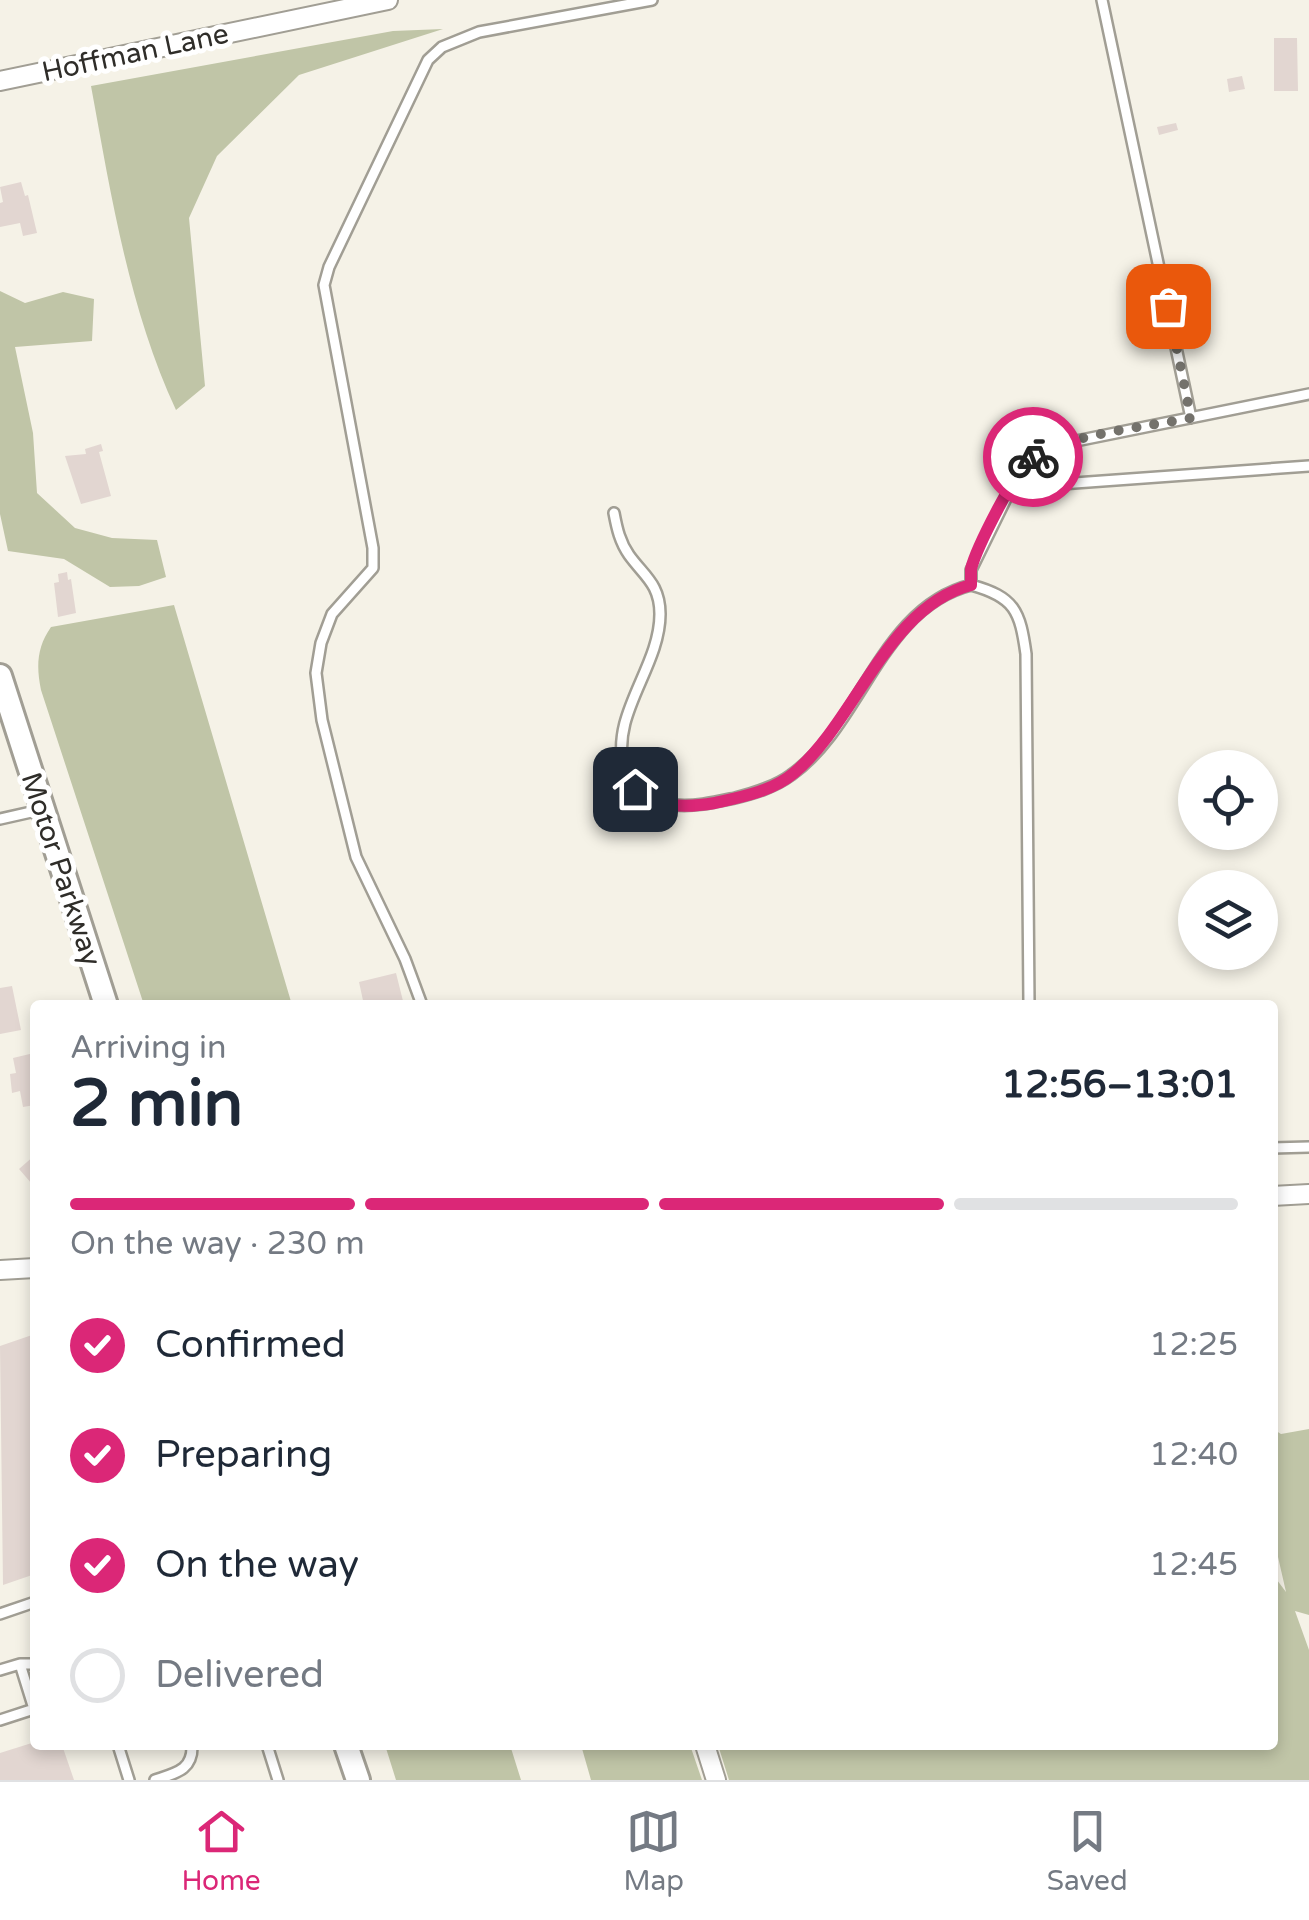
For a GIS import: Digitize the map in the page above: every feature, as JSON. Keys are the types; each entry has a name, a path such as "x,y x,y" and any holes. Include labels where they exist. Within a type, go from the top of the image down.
{"main road":[{"name":"Motor Parkway","path":"0,676 104,1000"},
{"path":"348,1750 358,1780"}],"street":[{"name":"Hoffman Lane","path":"0,80 388,0"},
{"path":"1278,1196 1309,1194"},
{"path":"0,1270 30,1268"},
{"path":"707,1750 716,1780"}],"lane":[{"path":"420,1000 356,857 320,704 316,673 326,628 332,614 374,568 374,548 324,285 329,267 428,60 442,46 479,32 652,0"},
{"path":"1102,0 1191,418"},
{"path":"971,585 971,570 1024,462 1046,449 1309,394"},
{"path":"1016,479 1047,484 1309,466"},
{"path":"614,513 618,538 655,587 660,613 655,642 624,726 621,748 625,770 635,789 653,802 679,806 712,803 758,793 792,775 829,736 896,640 923,610 948,591 971,585 1000,593 1021,617 1026,654 1029,1000"},
{"path":"0,819 42,810"},
{"path":"1278,1148 1309,1147"},
{"path":"0,1614 30,1604"},
{"path":"20,1664 30,1695"},
{"path":"0,1670 30,1664"},
{"path":"0,1720 30,1709"},
{"path":"120,1750 129,1780"},
{"path":"155,1780 182,1771 193,1756 192,1750"},
{"path":"268,1750 278,1780"}],"green space":[{"path":"443,29 299,75 217,156 189,218 205,386 176,410 134,292 91,86 393,31"},
{"path":"0,291 25,303 63,292 94,299 92,341 15,347 33,433 37,493 75,528 112,538 157,540 166,577 139,586 110,587 64,559 8,551 0,514"},
{"path":"174,605 291,1000 142,1000 41,690 39,657 51,627"},
{"path":"1309,1429 1309,1615 1295,1611 1309,1650 1309,1780 729,1780 720,1750 1278,1750 1278,1581 1286,1592 1278,1557 1278,1432"},
{"path":"387,1750 512,1750 521,1780 396,1780"},
{"path":"582,1750 692,1750 702,1780 591,1780"}],"building":[{"path":"1274,38 1297,38 1298,91 1274,91"},
{"path":"1242,76 1245,89 1229,92 1227,79"},
{"path":"1176,123 1178,130 1159,135 1157,127"},
{"path":"21,182 37,233 23,236 20,223 0,227 0,187"},
{"path":"101,444 103,451 99,452 111,496 81,504 65,456 86,454 85,449"},
{"path":"67,572 76,613 58,617 54,583 59,582 58,574"},
{"path":"396,973 403,1000 363,1000 359,982"},
{"path":"12,986 21,1030 0,1034 0,988"},
{"path":"30,1054 30,1106 23,1107 20,1091 12,1093 10,1074 16,1073 13,1058"},
{"path":"30,1159 30,1182 19,1169"},
{"path":"30,1336 30,1576 3,1585 0,1346"},
{"path":"30,1744 30,1750 64,1750 74,1780 0,1780 0,1753"}],"way so far":[{"path":"1033,457 1076,441 1191,418 1168,306"}],"route":[{"path":"635,789 653,802 679,806 758,793 792,775 829,736 866,680 923,610 948,591 971,585 971,570 999,508 1024,462 1033,457"}]}
